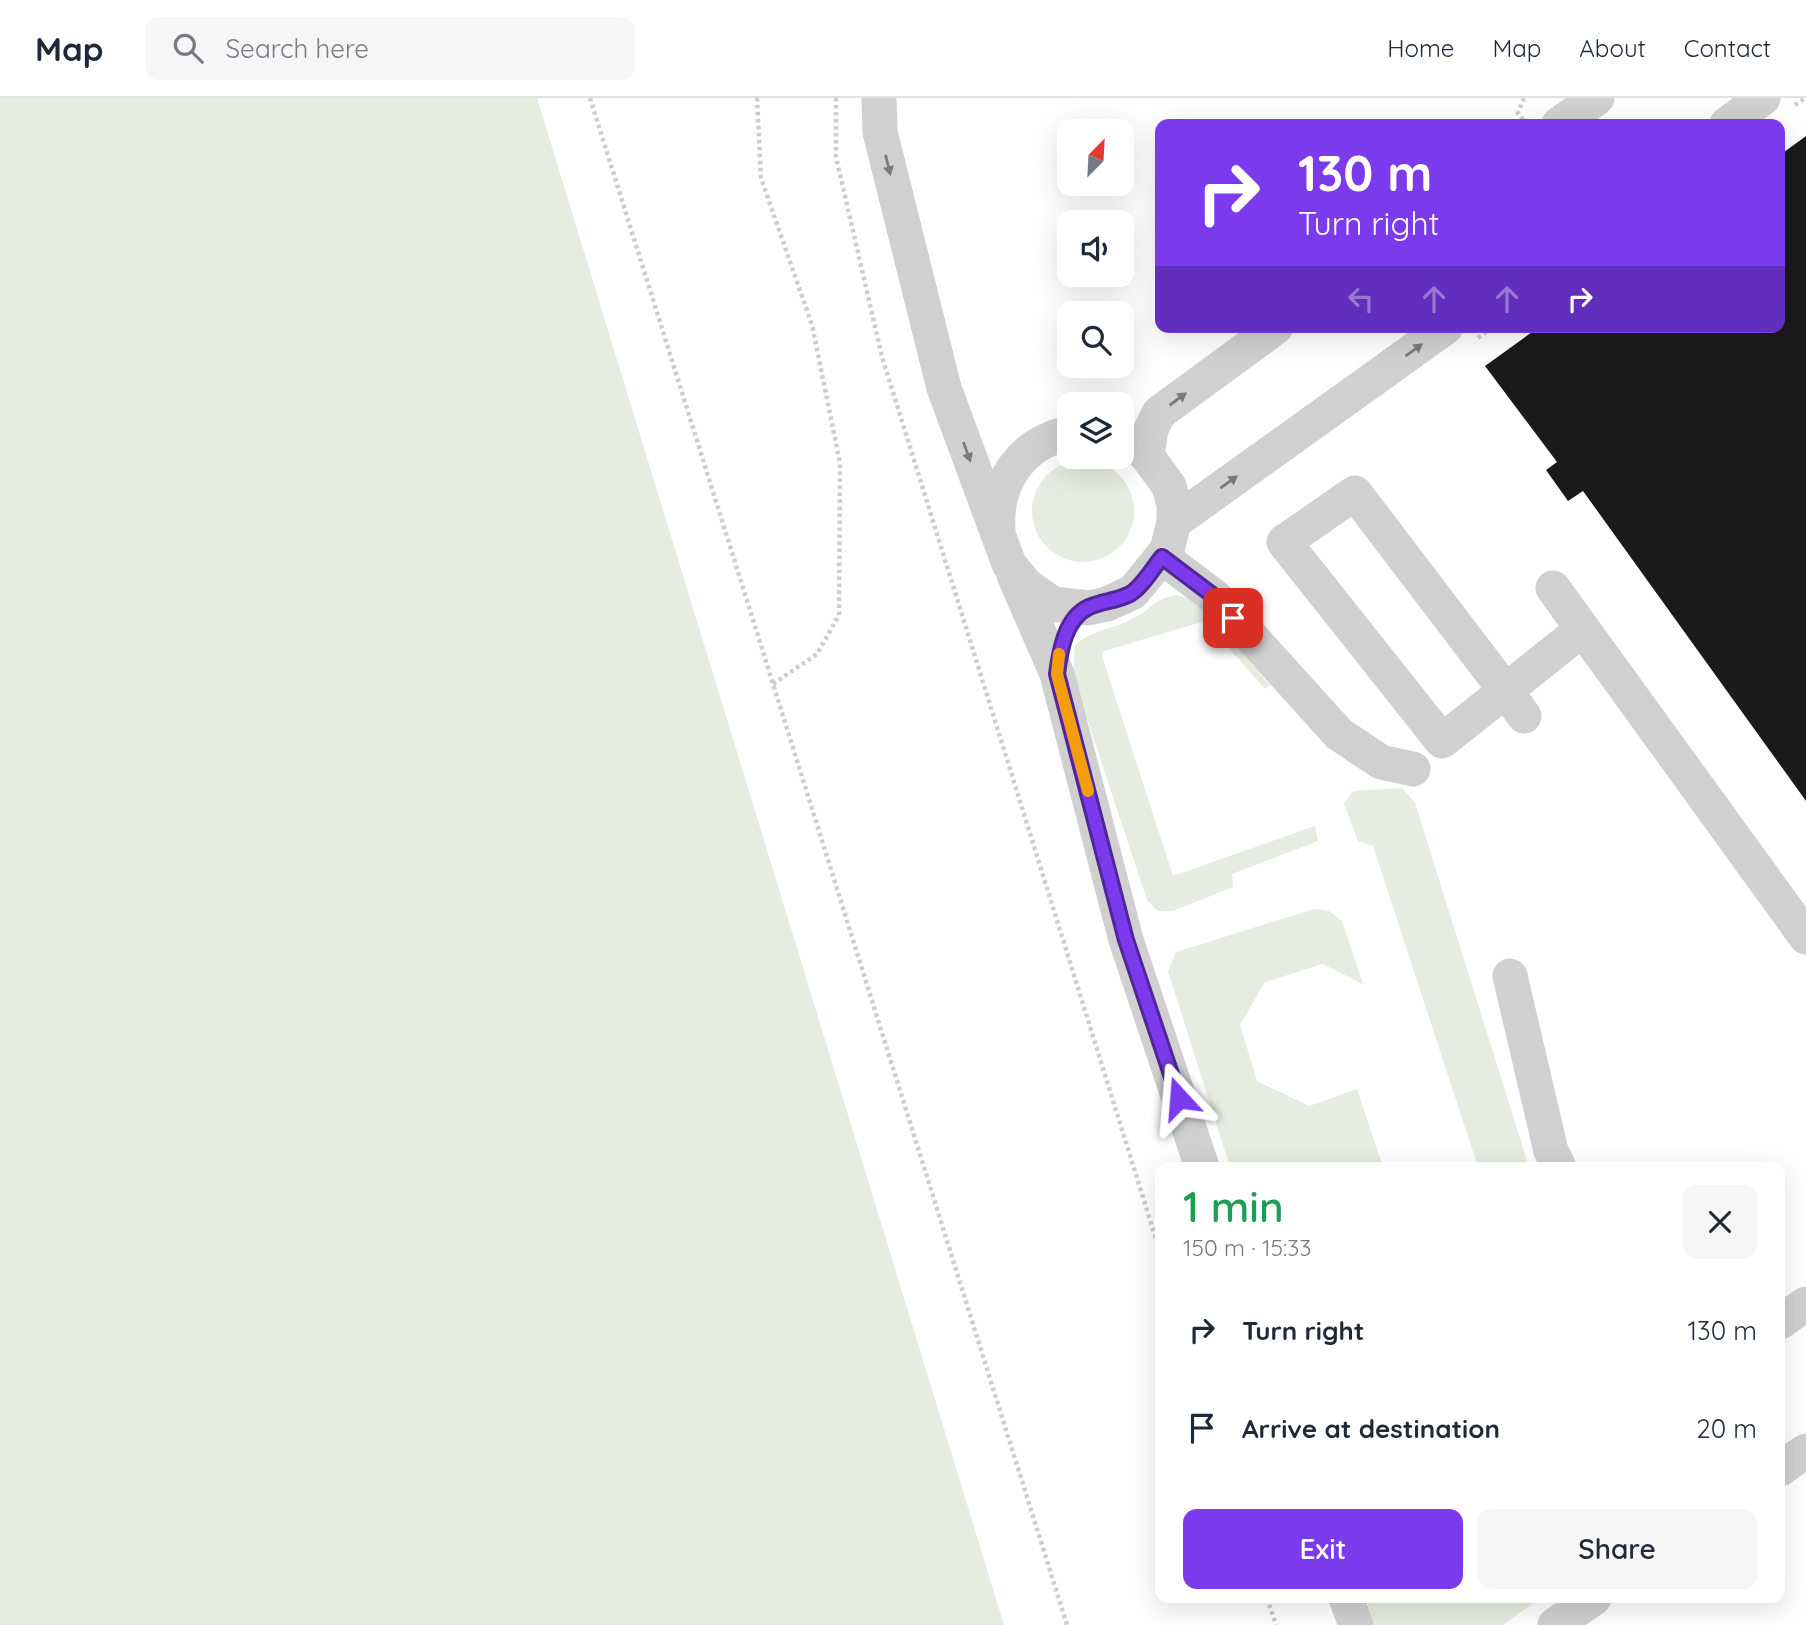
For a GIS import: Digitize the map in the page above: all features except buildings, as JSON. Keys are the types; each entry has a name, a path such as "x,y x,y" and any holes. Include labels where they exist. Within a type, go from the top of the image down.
{"lane":[{"path":"879,98 880,132 944,388 1004,552 1057,674 1126,940 1200,1162"},
{"path":"1734,119 1763,98"},
{"path":"1057,436 1050,437 1024,454 1005,479 996,508 1004,552 1027,586 1054,604 1088,608 1107,604 1133,592 1162,557 1174,522 1169,486 1134,447 1151,429 1159,413 1268,333"},
{"path":"1174,522 1438,333"},
{"path":"1514,703 1355,493 1283,542 1442,741 1514,703 1583,629"},
{"path":"1162,557 1215,597 1339,734 1381,762 1413,769"},
{"path":"1553,588 1806,937"},
{"path":"1057,674 1060,651 1071,624 1088,608"},
{"path":"1510,976 1551,1151 1556,1162"},
{"path":"1785,1319 1806,1304"},
{"path":"1785,1466 1806,1451"},
{"path":"1348,1603 1356,1625"},
{"path":"1555,1625 1587,1603"}],"path":[{"path":"590,98 1067,1625"},
{"path":"757,98 761,178 812,325 840,463 839,615 817,654 773,684"},
{"path":"836,98 836,157 882,357 1155,1236"},
{"path":"1522,119 1518,113 1524,98"},
{"path":"1269,1603 1276,1625"}],"shaded area":[{"path":"0,98 537,98 1004,1625 0,1625"},
{"path":"1057,466 1057,469 1113,469 1126,482 1133,501 1131,531 1112,554 1103,559 1083,562 1063,559 1040,540 1035,531 1032,511 1035,491 1040,482"},
{"path":"1176,595 1197,601 1270,685 1265,689 1205,621 1104,651 1102,656 1173,876 1315,826 1318,841 1232,874 1233,887 1173,911 1158,911 1147,900 1073,676 1075,645 1089,636 1139,616 1156,602"},
{"path":"1402,788 1415,803 1527,1162 1476,1162 1373,846 1358,841 1344,803 1354,791"},
{"path":"1314,909 1329,911 1342,921 1363,984 1323,964 1265,982 1240,1025 1257,1081 1309,1106 1357,1089 1381,1162 1228,1162 1168,971 1176,952"},
{"path":"1367,1603 1533,1603 1503,1625 1374,1625"}],"slow traffic":[{"path":"1059,654 1057,674 1088,791"}],"route":[{"path":"1179,1098 1126,940 1057,674 1060,651 1071,624 1088,608 1107,604 1133,592 1162,557 1215,597 1233,618"}]}
